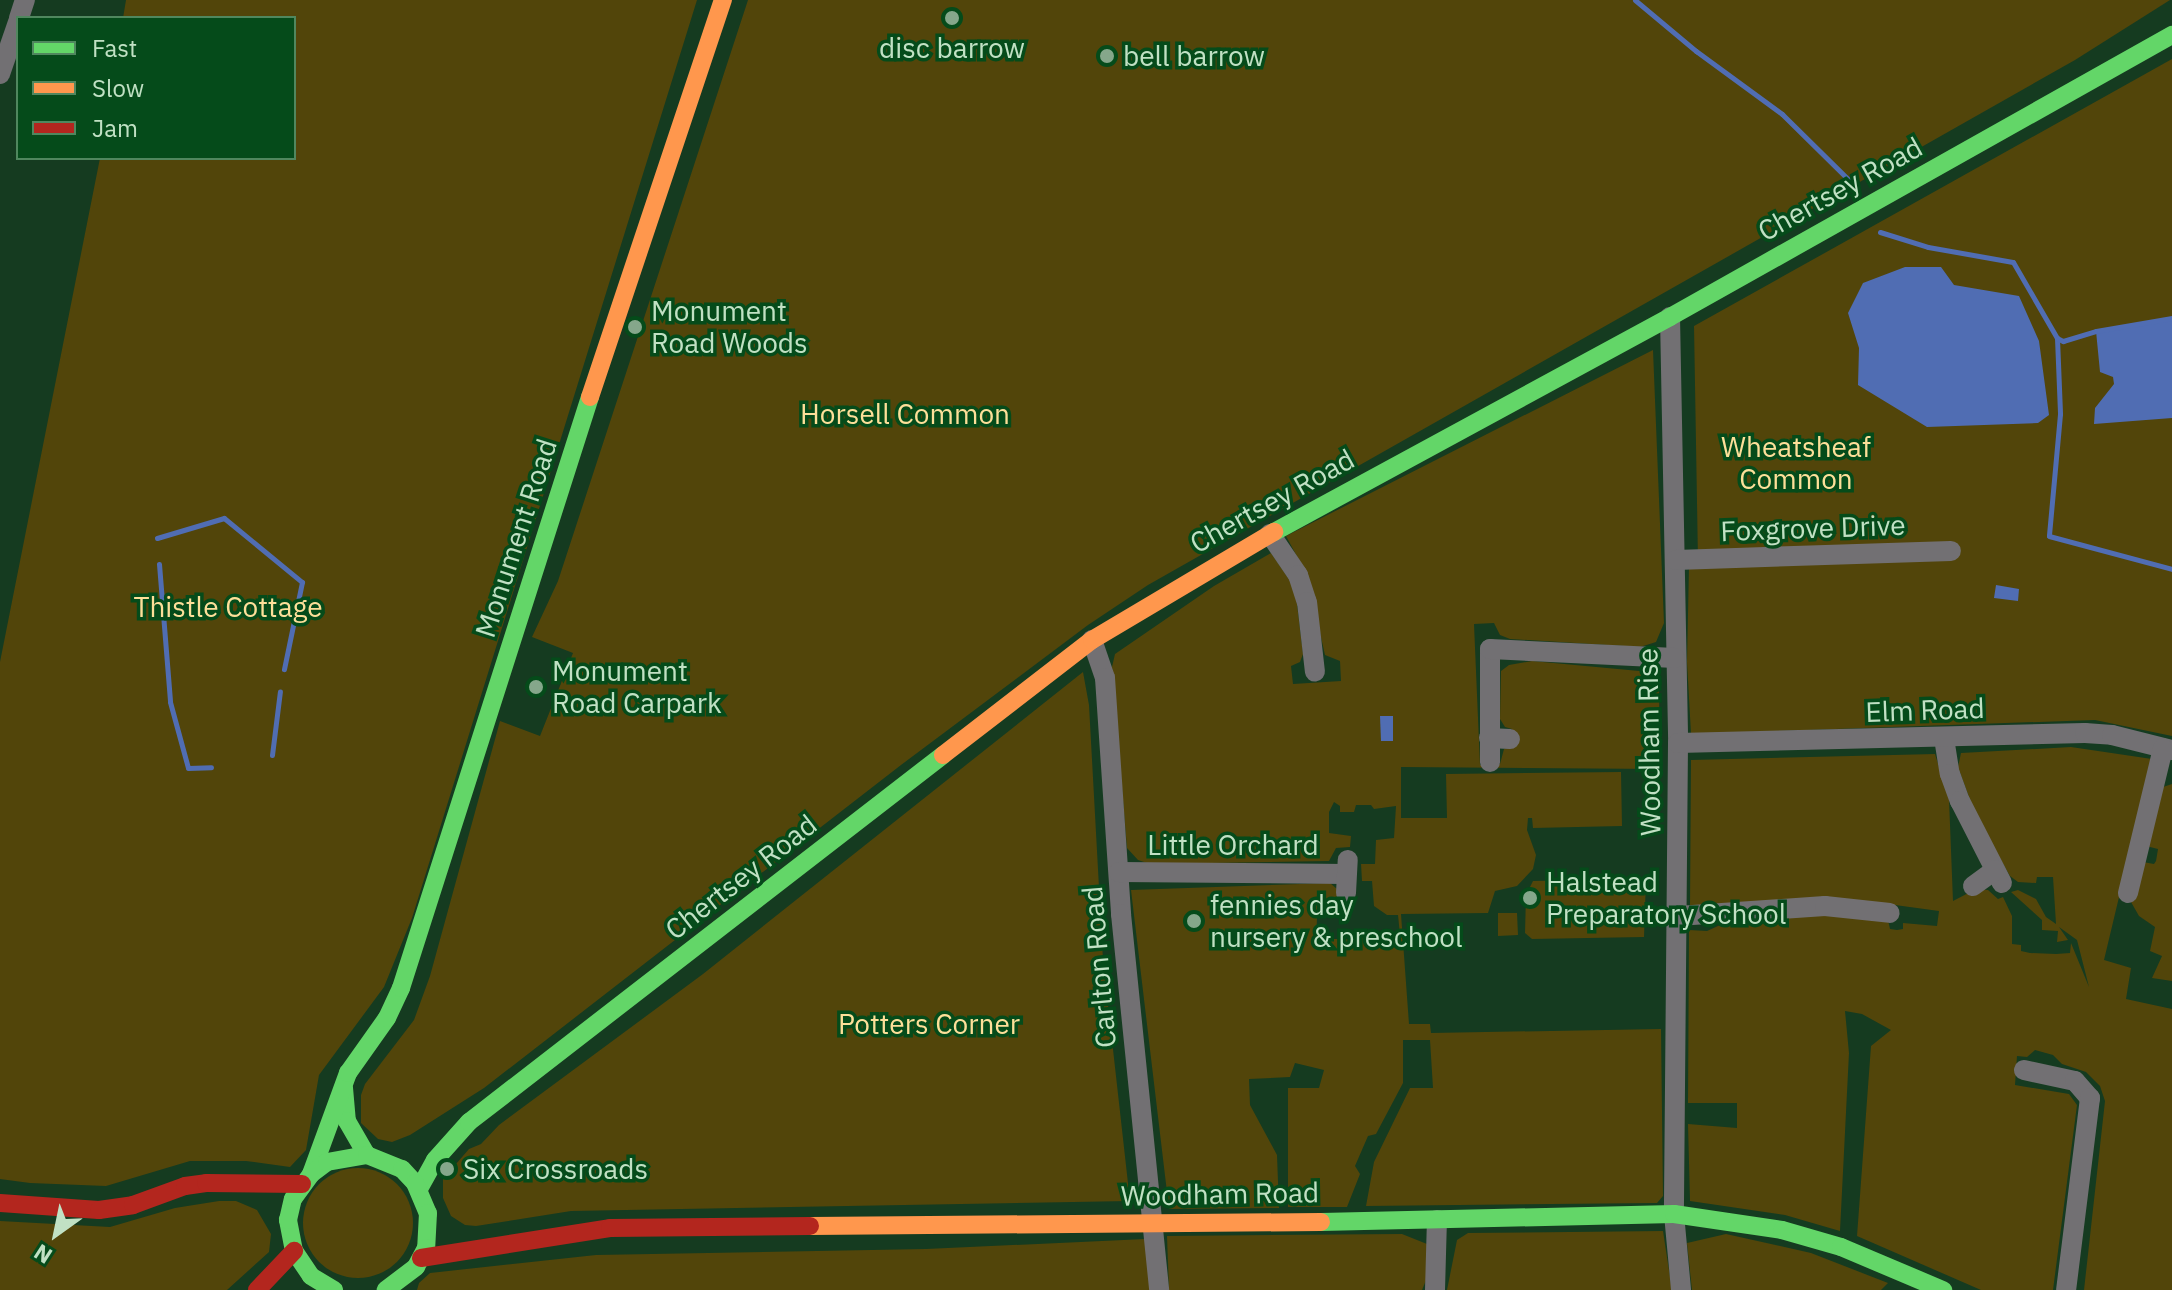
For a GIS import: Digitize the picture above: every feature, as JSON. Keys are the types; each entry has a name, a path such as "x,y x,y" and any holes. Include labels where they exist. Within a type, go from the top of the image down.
{"main road":[{"name":"Monument Road","path":"288,1220 343,1084 387,1018 401,988 594,385 723,0"},
{"name":"Chertsey Road","path":"419,1189 435,1160 469,1122 1092,640 1270,534 1670,317 2172,35"},
{"path":"343,1084 347,1121 367,1155"},
{"name":"Chertsey Road","path":"386,1160 469,1122"},
{"path":"0,1203 99,1210 133,1205 185,1186 306,1179 337,1159 367,1155 386,1160 402,1169 425,1200 429,1227 421,1258 404,1285 386,1290"},
{"path":"225,1183 246,1189 288,1220 294,1251 301,1265 329,1288"},
{"name":"Woodham Road","path":"421,1258 610,1228 1153,1224 1674,1214 1782,1230 1841,1247 1911,1284 1943,1290"},
{"name":"Woodham Road","path":"429,1227 486,1246"},
{"path":"257,1290 294,1251"},
{"path":"296,1290 329,1288"}],"street":[{"path":"0,74 16,29"},
{"name":"Woodham Rise","path":"1670,317 1678,743 1674,1214 1681,1290"},
{"path":"1270,534 1298,575 1303,588 1315,673"},
{"name":"Foxgrove Drive","path":"1676,560 1951,551"},
{"name":"Carlton Road","path":"1092,640 1105,678 1119,872 1159,1290"},
{"path":"1490,762 1500,738 1489,642 1675,658"},
{"name":"Elm Road","path":"1678,743 2085,733 2112,735 2167,749"},
{"path":"1944,738 1960,801 1999,876 1973,886"},
{"path":"2128,893 2167,749"},
{"name":"Little Orchard","path":"1119,872 1347,876"},
{"path":"1678,916 1825,906 1890,913"},
{"path":"2024,1070 2075,1081 2090,1098 2066,1290"},
{"path":"1435,1290 1437,1220"}],"green space":[{"name":"Thistle Cottage","path":"126,0 697,0 412,918 384,987 319,1075 306,1150 290,1167 246,1161 190,1161 106,1186 30,1183 0,1179 0,662 100,160 296,160 296,16 123,16"},
{"name":"Horsell Common","path":"748,0 2170,0 2075,60 1148,585 1088,625 901,765 484,1088 410,1135 392,1142 378,1139 361,1123 361,1095 365,1084 414,1020 430,976 500,721 540,736 573,653 532,637 558,581"},
{"name":"Wheatsheaf Common","path":"2172,59 2172,736 2095,720 1691,734 1687,662 1689,566 1698,561 1694,326"},
{"path":"1653,350 1664,623 1656,642 1640,647 1510,639 1500,635 1494,623 1474,624 1480,765 1500,764 1504,749 1513,747 1512,729 1505,727 1500,719 1501,671 1509,665 1532,661 1650,672 1659,686 1660,769 1401,767 1401,818 1447,818 1446,774 1621,772 1622,826 1533,828 1532,818 1528,818 1527,830 1536,855 1533,869 1517,886 1495,891 1488,913 1401,914 1409,1024 1430,1024 1431,1033 1661,1029 1663,1196 1657,1203 1366,1206 1374,1162 1410,1088 1433,1088 1430,1040 1403,1040 1403,1083 1376,1134 1368,1136 1355,1166 1360,1174 1347,1207 1288,1207 1288,1088 1319,1088 1324,1070 1295,1063 1290,1077 1249,1079 1250,1105 1277,1155 1279,1208 1169,1209 1131,890 1330,883 1337,889 1343,903 1337,911 1324,911 1324,916 1317,917 1316,947 1329,948 1329,939 1351,939 1352,934 1388,939 1389,945 1401,945 1398,915 1387,915 1374,906 1372,881 1362,881 1361,864 1375,864 1376,840 1394,838 1396,806 1374,809 1371,805 1356,805 1354,812 1340,812 1340,806 1334,802 1329,812 1329,833 1351,836 1350,847 1336,848 1329,861 1150,864 1138,860 1127,848 1112,667 1115,654 1214,586 1271,553 1295,588 1303,654 1300,662 1291,666 1293,684 1341,681 1340,661 1325,655 1307,575 1286,536"},
{"name":"Potters Corner","path":"1083,672 1089,705 1103,960 1130,1201 571,1211 476,1226 465,1225 451,1216 443,1198 443,1179 469,1149 481,1144 499,1125 703,974"},
{"path":"2071,747 2152,759 2104,960 2131,968 2126,999 2172,1009 2172,1290 2084,1290 2105,1101 2100,1086 2086,1072 2062,1064 2053,1055 2035,1050 2027,1057 2017,1056 2015,1085 2069,1094 2077,1105 2053,1290 1981,1290 1857,1236 1871,1046 1891,1030 1862,1014 1845,1011 1849,1053 1840,1231 1785,1215 1690,1201 1688,1124 1737,1128 1737,1103 1688,1103 1689,930 1707,931 1729,921 1836,914 1888,920 1890,929 1897,930 1903,929 1903,923 1937,926 1939,911 1895,905 1690,907 1691,760 1935,754 1949,799 1953,901 1976,889 1988,890 1998,899 2003,897 2012,916 2012,944 2021,945 2021,951 2056,954 2070,953 2071,943 2089,987 2077,940 2059,927 2068,940 2057,942 2058,931 2042,930 2042,920 2011,892 2018,890 2036,899 2046,917 2056,924 2053,877 2037,877 2036,883 2018,882 2010,876 1976,816 1958,767 1961,753"},
{"path":"2172,784 2172,981 2152,978 2162,956 2150,951 2155,927 2139,916 2131,902 2143,862 2154,864 2156,861 2158,849 2146,846 2163,787"},
{"path":"1646,879 1644,937 1532,939 1525,933 1526,895 1533,881"},
{"path":"1498,913 1517,913 1518,935 1498,936"},
{"path":"358,1168 379,1172 397,1184 409,1202 413,1223 409,1244 397,1262 379,1274 358,1278 337,1274 319,1262 307,1244 303,1223 307,1202 319,1184 337,1172"},
{"path":"236,1201 257,1210 271,1234 269,1252 227,1290 0,1290 0,1221 110,1227 175,1208"},
{"path":"1663,1231 1672,1290 1447,1290 1457,1240 1468,1233"},
{"path":"1402,1234 1427,1244 1429,1273 1422,1290 1169,1290 1167,1236"},
{"path":"1726,1234 1811,1253 1888,1283 1881,1290 1692,1290 1687,1243"},
{"path":"1145,1239 1151,1290 417,1290 419,1283 430,1273 596,1255 926,1249"}],"water":[{"path":"1905,267 1941,267 1954,285 2019,296 2039,341 2049,415 2038,423 1927,427 1858,385 1859,348 1848,313 1863,283"},
{"path":"2172,318 2172,418 2094,424 2095,408 2114,384 2113,377 2100,372 2096,331"},
{"path":"1996,585 2019,589 2018,601 1994,598"},
{"path":"1380,716 1393,716 1393,741 1381,741"}],"waterway":[{"path":"1635,0 1696,51 1782,114 1850,181"},
{"path":"1880,232 1928,247 2013,262 2057,338 2060,414 2049,536 2172,569"},
{"path":"2057,338 2063,341 2096,331 2172,318"},
{"path":"157,538 224,518 302,582 284,669"},
{"path":"159,564 170,702 188,768 211,767"},
{"path":"272,755 280,691"}],"traffic: fast":[{"path":"1274,532 1670,317 2172,35"},
{"path":"311,1174 348,1073 387,1018 401,988 590,397"},
{"path":"419,1189 435,1160 469,1122 943,755"},
{"path":"344,1088 347,1121 367,1155"},
{"path":"334,1290 311,1276 294,1251 288,1220 293,1199 311,1174 327,1162 367,1155 402,1169 415,1183 428,1213 426,1248 416,1267 386,1290"},
{"path":"1321,1222 1674,1214 1782,1230 1841,1247 1943,1290"}],"traffic: slow":[{"path":"590,397 723,0"},
{"path":"943,755 1092,640 1274,532"},
{"path":"810,1226 1321,1222"}],"traffic: jam":[{"path":"0,1203 99,1210 133,1205 185,1186 206,1183 302,1184"},
{"path":"421,1258 610,1228 810,1226"},
{"path":"257,1290 294,1251"}],"place":[{"name":"disc barrow","path":"952,18"},
{"name":"bell barrow","path":"1107,56"},
{"name":"Monument Road Woods","path":"635,327"},
{"name":"Monument Road Carpark","path":"536,687"},
{"name":"Halstead Preparatory School","path":"1530,898"},
{"name":"fennies day nursery & preschool","path":"1194,921"},
{"name":"Six Crossroads","path":"447,1169"}]}
